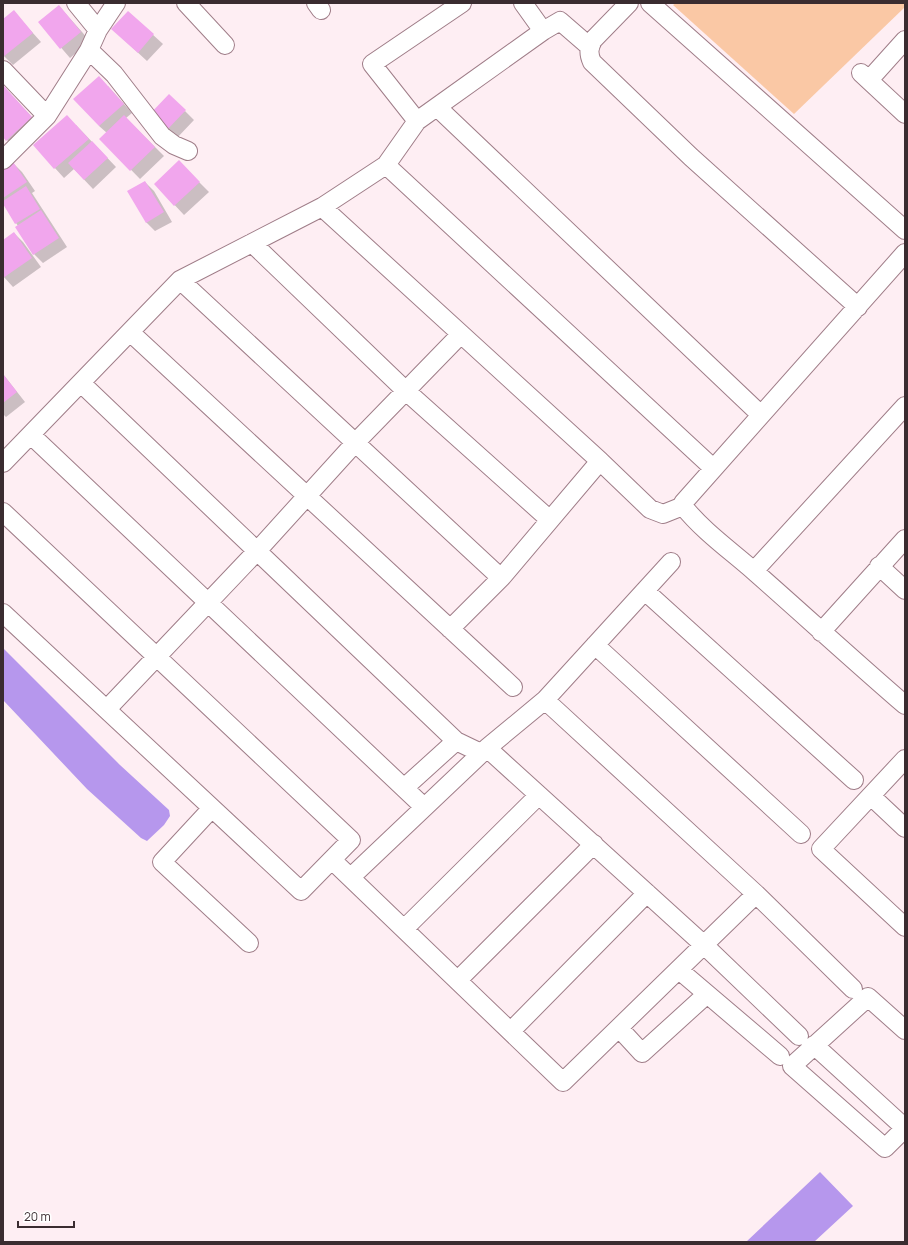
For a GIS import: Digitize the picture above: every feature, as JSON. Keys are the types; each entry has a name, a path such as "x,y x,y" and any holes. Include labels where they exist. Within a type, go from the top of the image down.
{"street":[{"path":"76,3 98,30"},
{"path":"3,160 47,116 89,50 98,30 116,3"},
{"path":"186,3 225,45"},
{"path":"417,121 372,64 462,3"},
{"path":"523,3 543,31"},
{"path":"629,3 593,40 589,54 592,62 691,157 858,307"},
{"path":"650,3 905,230"},
{"path":"3,463 180,280 322,207 386,165 417,121 543,31 560,21 590,47"},
{"path":"905,40 865,76 905,114"},
{"path":"89,50 114,74 162,136 174,145 188,151"},
{"path":"3,70 47,116"},
{"path":"437,107 761,415"},
{"path":"386,165 713,468"},
{"path":"322,207 600,461 650,509 662,514 683,506"},
{"path":"252,243 406,391 550,520"},
{"path":"683,506 684,500 905,253"},
{"path":"180,280 500,578"},
{"path":"130,332 513,687"},
{"path":"107,710 461,334"},
{"path":"81,383 456,740 484,751 539,795 704,945 799,1036"},
{"path":"754,571 905,406"},
{"path":"31,435 424,807"},
{"path":"450,629 500,578 600,461"},
{"path":"683,506 705,530 754,571 905,705"},
{"path":"3,512 351,840 301,891 3,613"},
{"path":"821,632 905,539"},
{"path":"351,877 484,751 545,700 671,562"},
{"path":"879,566 905,590"},
{"path":"645,591 854,780"},
{"path":"596,645 801,834"},
{"path":"545,700 756,894 853,989"},
{"path":"404,788 456,740"},
{"path":"905,759 821,849 905,926"},
{"path":"404,928 539,795"},
{"path":"871,796 905,828"},
{"path":"212,808 162,862 249,943"},
{"path":"458,980 594,844"},
{"path":"332,860 563,1082 756,894"},
{"path":"511,1031 647,893"},
{"path":"679,970 780,1056"},
{"path":"619,1028 642,1053 707,994"},
{"path":"814,1045 905,1128 885,1148 792,1066 814,1045 868,996 905,1030"}],"shaded area":[{"path":"676,3 905,3 905,7 794,114 673,5"},
{"path":"3,648 120,765 169,810 170,816 164,825 147,841 141,838 87,789 3,700"},
{"path":"820,1172 853,1206 814,1242 746,1242"}],"building":[{"path":"59,5 81,32 60,49 38,22"},
{"path":"14,10 33,33 3,57 3,19"},
{"path":"128,11 154,34 138,53 111,29"},
{"path":"99,76 124,104 99,126 73,99"},
{"path":"3,85 32,117 6,141 3,137"},
{"path":"169,94 186,110 166,131 149,115"},
{"path":"67,115 89,139 54,169 33,145"},
{"path":"124,115 155,147 130,171 99,139"},
{"path":"92,141 108,158 84,180 68,163"},
{"path":"179,160 200,182 174,206 154,184"},
{"path":"13,162 27,182 3,198 3,168"},
{"path":"145,181 164,212 146,223 127,191"},
{"path":"26,186 40,209 15,224 3,204 3,201"},
{"path":"41,210 59,238 33,255 15,227"},
{"path":"14,232 32,258 3,278 3,240"},
{"path":"3,374 17,392 3,403"}]}
